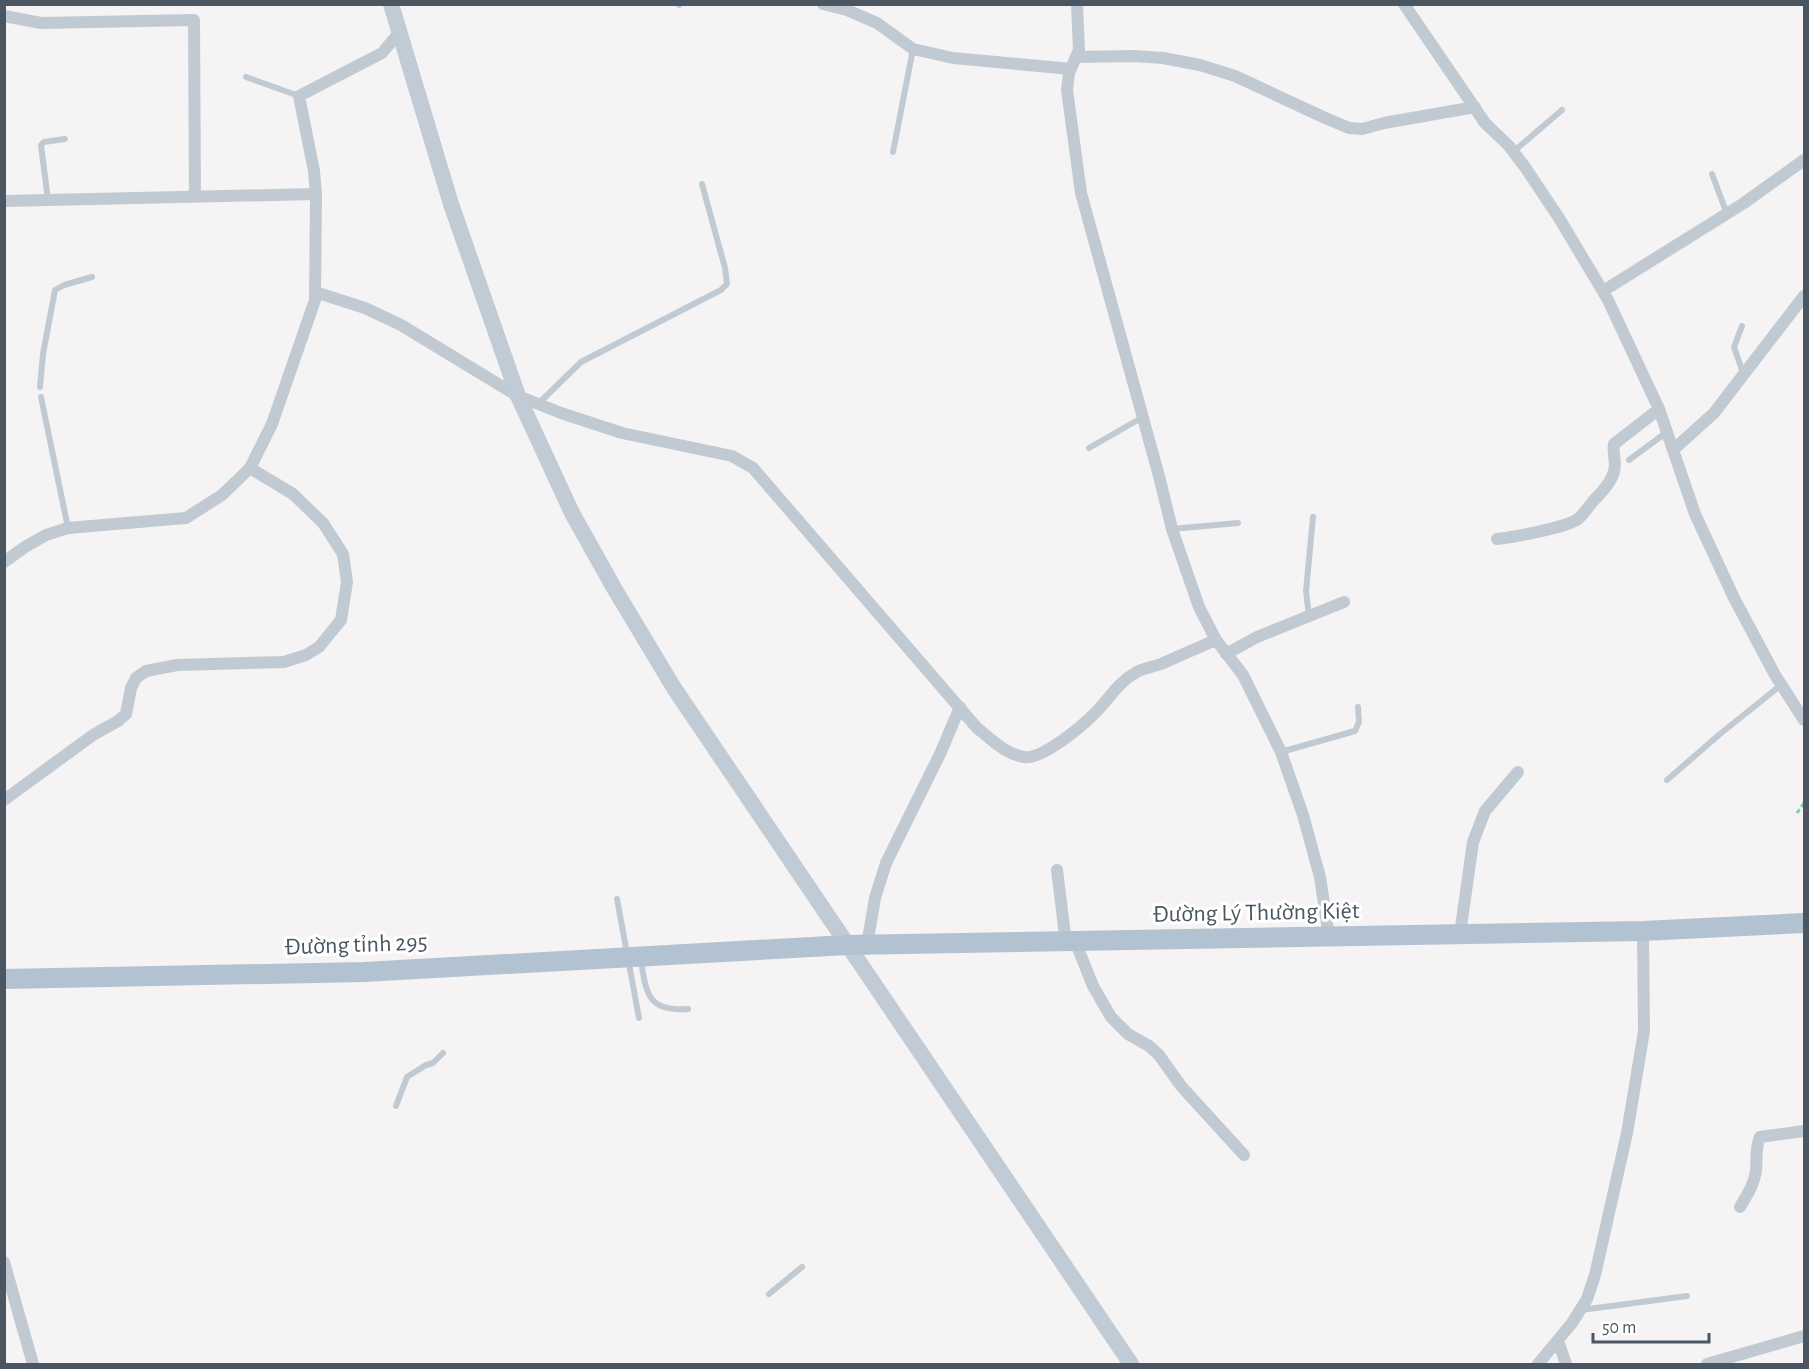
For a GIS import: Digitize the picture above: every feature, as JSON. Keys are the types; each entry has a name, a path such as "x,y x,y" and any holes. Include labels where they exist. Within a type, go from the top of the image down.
{"main road":[{"name":"Đường Lý Thường Kiệt","path":"709,952 847,945 1643,931 1804,923"},
{"name":"Đường tỉnh 295","path":"4,979 364,972 709,952"}],"street":[{"path":"391,4 398,34 451,204 518,396 572,513 674,688 1131,1365"},
{"path":"823,4 847,10 877,22 912,48 953,58 1071,69"},
{"path":"1077,4 1079,50 1069,73 1067,90 1080,193 1172,529 1199,607 1216,640 1243,675 1281,752 1304,815 1320,877 1329,937"},
{"path":"1404,4 1485,123 1525,167 1603,291 1659,409 1700,525 1734,598 1804,720"},
{"path":"4,15 41,23 194,20 195,197"},
{"path":"4,562 25,547 68,528 186,518 222,495 250,468 272,424 315,300 316,194 314,171 299,96 382,53 398,34"},
{"path":"1077,57 1134,56 1164,58 1200,65 1235,76 1349,128 1362,129 1475,107"},
{"path":"1603,291 1726,214 1804,160"},
{"path":"4,201 316,194"},
{"path":"315,291 365,308 401,325 518,396 622,433 732,456 753,468 977,728 999,746 1025,758 1050,749 1093,716 1118,687 1136,672 1159,665 1216,640"},
{"path":"1673,450 1714,413 1804,296"},
{"path":"1497,539 1567,524 1579,518 1613,476 1614,444 1659,409"},
{"path":"4,800 93,735 126,714 131,688 136,678 146,671 177,665 284,662 306,655 319,647 341,620 347,582 343,554 323,523 293,494 250,468"},
{"path":"1226,654 1257,637 1344,602"},
{"path":"867,945 874,898 886,863 940,754 960,707"},
{"path":"1460,934 1473,842 1485,811 1518,772"},
{"path":"1057,870 1065,935 1072,941 1093,986 1111,1017 1128,1034 1149,1046 1159,1055 1181,1086 1244,1155"},
{"path":"1538,1365 1581,1310 1595,1275 1627,1133 1644,1031 1643,931"},
{"path":"1740,1207 1752,1189 1760,1137 1804,1131"},
{"path":"4,1262 33,1365"},
{"path":"1707,1365 1804,1336"},
{"path":"1558,1341 1566,1365"}],"lane":[{"path":"893,152 912,48"},
{"path":"246,77 299,96"},
{"path":"1513,152 1562,110"},
{"path":"48,200 41,145 45,142 65,139"},
{"path":"1712,174 1726,214"},
{"path":"539,403 581,362 721,290 727,284 725,268 702,184"},
{"path":"40,387 43,354 55,290 92,277"},
{"path":"1742,326 1734,347 1744,375"},
{"path":"42,398 68,528"},
{"path":"1089,448 1143,417"},
{"path":"1629,460 1667,432"},
{"path":"1309,616 1306,591 1313,517"},
{"path":"1172,529 1238,523"},
{"path":"1667,780 1782,685"},
{"path":"1281,752 1355,731 1359,722 1358,707"},
{"path":"617,899 634,957 654,1003 674,1010 688,1009"},
{"path":"634,957 639,1018"},
{"path":"396,1106 407,1077 433,1063 443,1053"},
{"path":"769,1294 802,1267"},
{"path":"1581,1310 1687,1296"}],"path":[{"path":"1797,813 1804,803"}]}
